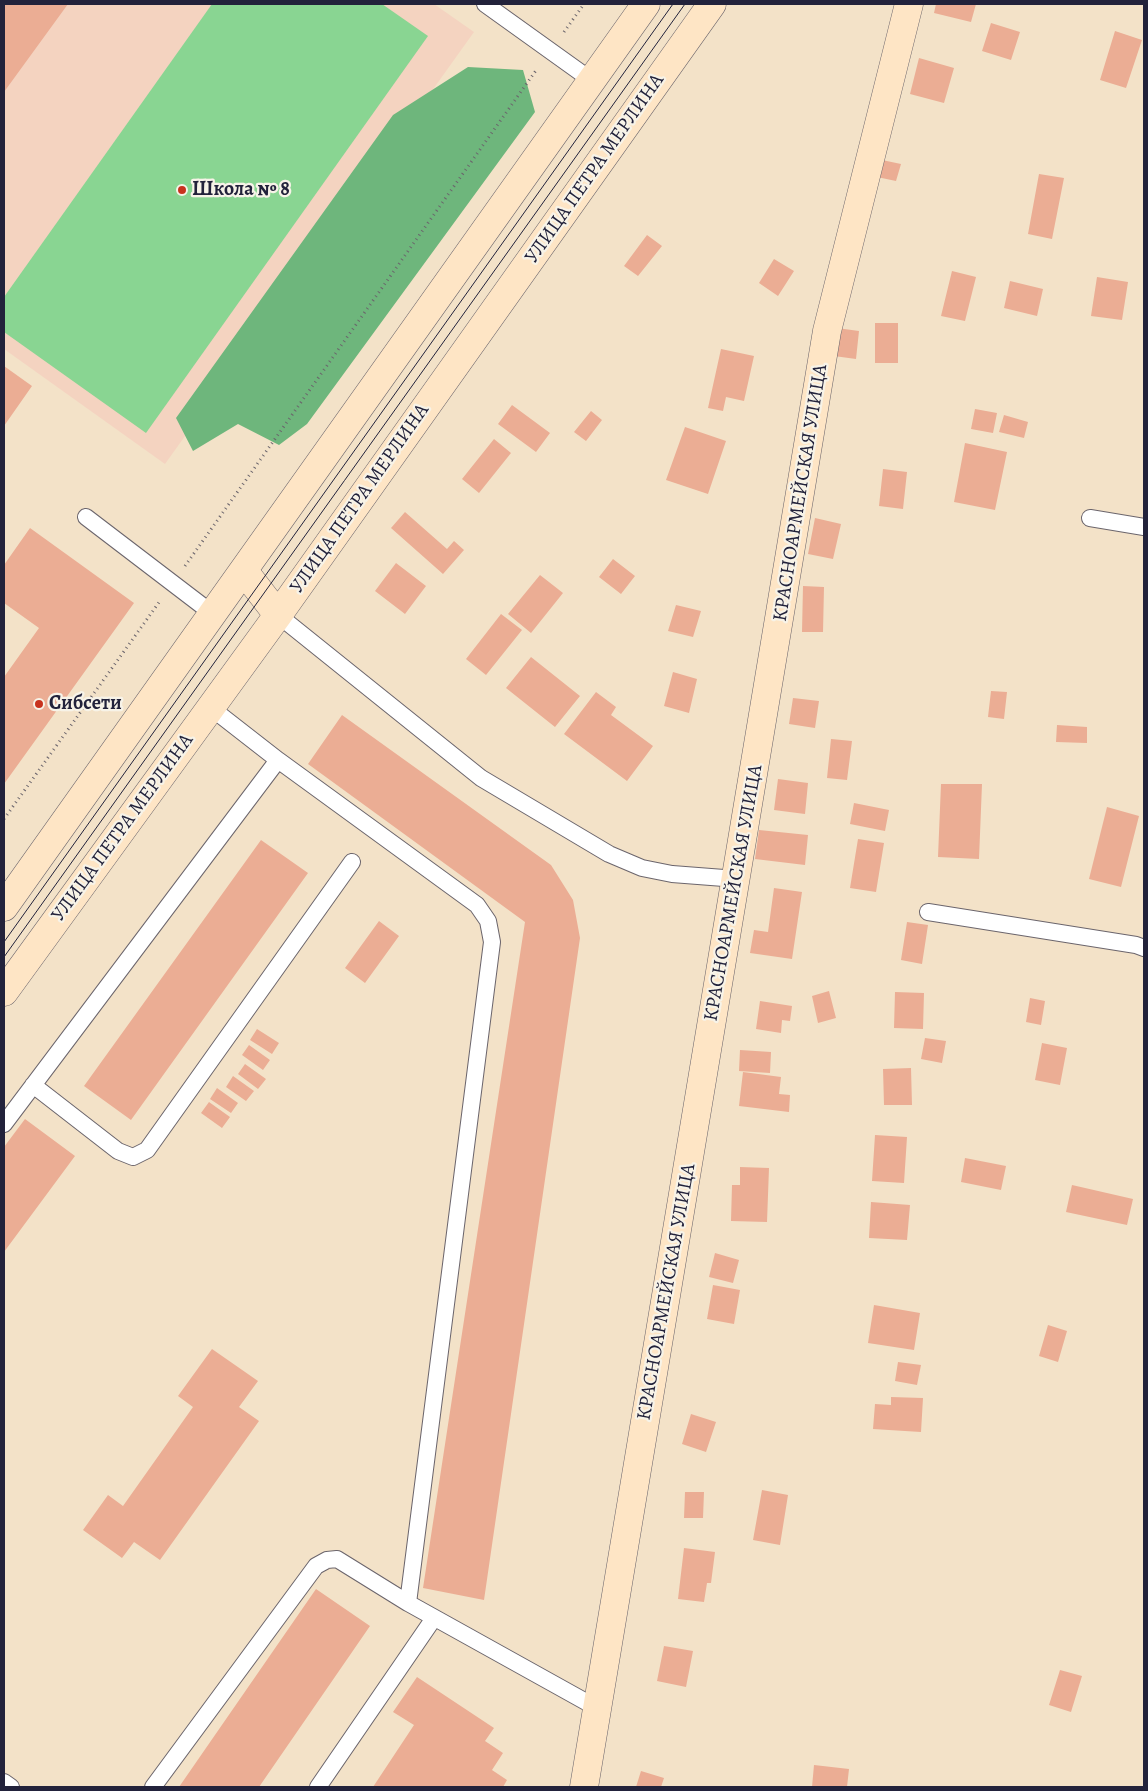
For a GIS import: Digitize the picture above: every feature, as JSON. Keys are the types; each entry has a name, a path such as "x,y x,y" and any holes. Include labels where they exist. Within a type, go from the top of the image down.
{"main road":[{"path":"4,907 646,4"},
{"name":"УЛИЦА ПЕТРА МЕРЛИНА","path":"4,992 278,615 712,4"},
{"name":"КРАСНОАРМЕЙСКАЯ УЛИЦА","path":"584,1787 828,331 909,4"},
{"path":"244,570 278,615"}],"lane":[{"path":"486,4 592,80"},
{"path":"86,517 213,614"},
{"path":"1090,518 1144,527"},
{"path":"278,615 481,778 609,854 642,868 672,874 737,879"},
{"path":"210,707 278,760 476,905 488,921 492,942 408,1603"},
{"path":"4,1124 278,760"},
{"path":"32,1085 118,1151 133,1157 147,1150 352,862"},
{"path":"928,912 1136,945 1144,948"},
{"path":"153,1787 316,1566 327,1560 337,1559 434,1618 596,1708"},
{"path":"318,1787 434,1618"},
{"path":"4,1782 11,1787"}],"path":[{"path":"4,819 584,4"}],"shaded area":[{"name":"Школа № 8","path":"4,4 434,4 474,32 165,464 4,349"}],"green space":[{"name":"Школа № 8","path":"212,4 382,4 428,36 146,433 4,332 4,297"},
{"path":"468,67 523,70 535,112 307,424 279,445 238,424 193,451 176,418 393,115"}],"building":[{"path":"4,4 68,4 4,92"},
{"path":"936,4 976,4 971,22 934,13"},
{"path":"991,23 1020,32 1011,60 982,51"},
{"path":"1115,31 1142,40 1126,88 1100,80"},
{"path":"919,58 954,68 944,103 910,94"},
{"path":"882,160 901,164 896,181 877,177"},
{"path":"1039,174 1064,178 1052,239 1028,234"},
{"path":"647,235 662,246 638,276 624,266"},
{"path":"774,259 794,271 778,296 759,283"},
{"path":"952,271 976,277 965,321 941,316"},
{"path":"1097,277 1128,282 1122,320 1091,316"},
{"path":"1010,281 1043,289 1037,316 1004,308"},
{"path":"875,323 898,323 898,363 875,363"},
{"path":"837,328 859,331 856,359 834,356"},
{"path":"721,349 754,356 744,401 726,397 723,411 708,408"},
{"path":"4,366 32,386 4,426"},
{"path":"512,405 550,433 536,452 498,424"},
{"path":"975,409 997,413 993,433 971,429"},
{"path":"591,411 602,420 586,441 574,432"},
{"path":"1004,415 1028,422 1024,438 999,432"},
{"path":"685,427 726,441 708,494 666,480"},
{"path":"494,439 511,453 479,493 462,479"},
{"path":"965,443 1007,452 995,510 954,502"},
{"path":"883,469 907,472 903,509 879,506"},
{"path":"405,512 447,549 454,541 464,550 443,574 391,528"},
{"path":"815,518 841,524 833,559 808,554"},
{"path":"30,528 134,603 4,784 4,677 39,628 4,603 4,565"},
{"path":"613,559 635,576 621,594 599,577"},
{"path":"396,563 426,586 405,614 375,591"},
{"path":"540,575 563,593 531,633 508,614"},
{"path":"803,586 824,587 823,632 802,632"},
{"path":"676,605 701,611 693,637 668,631"},
{"path":"501,614 522,630 486,675 466,659"},
{"path":"531,657 580,696 555,727 506,688"},
{"path":"673,672 697,679 689,713 664,706"},
{"path":"991,691 1007,692 1004,719 988,717"},
{"path":"596,692 616,707 611,715 653,746 627,781 564,734"},
{"path":"793,698 819,701 815,728 789,724"},
{"path":"342,715 551,865 573,900 580,938 484,1600 423,1588 525,922 308,764"},
{"path":"1057,725 1087,727 1087,743 1056,742"},
{"path":"831,739 852,741 847,780 827,778"},
{"path":"778,779 808,783 805,814 774,810"},
{"path":"941,784 982,784 979,859 938,857"},
{"path":"854,803 889,810 885,831 850,824"},
{"path":"1107,807 1139,816 1121,887 1089,879"},
{"path":"759,830 808,835 805,865 755,859"},
{"path":"858,839 884,843 876,892 850,888"},
{"path":"261,840 308,873 131,1120 84,1086"},
{"path":"774,888 802,892 792,959 750,953 754,930 768,932"},
{"path":"379,921 399,936 365,983 345,968"},
{"path":"907,922 928,925 922,964 901,960"},
{"path":"829,991 836,1018 818,1023 812,996"},
{"path":"895,992 924,993 923,1029 894,1028"},
{"path":"1030,998 1045,1001 1041,1025 1026,1022"},
{"path":"760,1001 792,1006 790,1021 782,1020 781,1033 756,1029"},
{"path":"257,1029 279,1043 272,1054 250,1040"},
{"path":"925,1038 946,1041 942,1063 921,1059"},
{"path":"1042,1043 1067,1048 1060,1085 1035,1080"},
{"path":"249,1045 270,1060 263,1070 242,1055"},
{"path":"740,1050 771,1052 770,1073 739,1071"},
{"path":"245,1064 266,1079 258,1089 238,1074"},
{"path":"911,1068 912,1105 884,1105 883,1069"},
{"path":"743,1072 781,1077 779,1094 790,1095 789,1112 739,1106"},
{"path":"233,1076 254,1091 246,1101 226,1087"},
{"path":"217,1088 238,1103 231,1113 210,1099"},
{"path":"209,1102 230,1117 222,1128 201,1113"},
{"path":"25,1119 75,1156 4,1252 4,1147"},
{"path":"875,1135 907,1137 904,1183 872,1181"},
{"path":"965,1158 1006,1166 1001,1190 961,1182"},
{"path":"740,1167 769,1168 767,1222 731,1221 732,1185 740,1185"},
{"path":"1072,1185 1133,1199 1127,1225 1066,1212"},
{"path":"871,1202 910,1205 907,1240 869,1238"},
{"path":"715,1253 739,1260 733,1283 709,1277"},
{"path":"713,1285 740,1290 734,1324 707,1319"},
{"path":"874,1305 920,1313 914,1350 868,1343"},
{"path":"1048,1325 1067,1331 1058,1362 1039,1356"},
{"path":"212,1349 258,1381 239,1407 259,1421 160,1560 134,1542 122,1558 83,1530 108,1495 123,1506 193,1407 178,1396"},
{"path":"898,1362 921,1365 917,1385 895,1381"},
{"path":"891,1397 923,1398 921,1432 873,1429 875,1404 891,1405"},
{"path":"691,1414 716,1422 706,1452 682,1444"},
{"path":"762,1490 788,1495 780,1545 753,1540"},
{"path":"685,1492 704,1492 703,1518 684,1518"},
{"path":"684,1548 715,1552 711,1583 707,1583 704,1602 678,1599"},
{"path":"316,1589 370,1626 259,1787 179,1787"},
{"path":"664,1646 693,1651 686,1687 657,1681"},
{"path":"1060,1670 1082,1676 1071,1712 1049,1705"},
{"path":"417,1677 494,1728 485,1741 503,1753 492,1770 507,1780 503,1787 373,1787 414,1725 393,1712"},
{"path":"814,1765 849,1769 847,1787 812,1787"},
{"path":"641,1771 664,1778 661,1787 636,1787"}],"tram line":[{"path":"4,942 673,4"},
{"path":"4,957 685,4"}],"place":[{"name":"Школа № 8","path":"182,190"},
{"name":"Сибсети","path":"39,704"}]}
